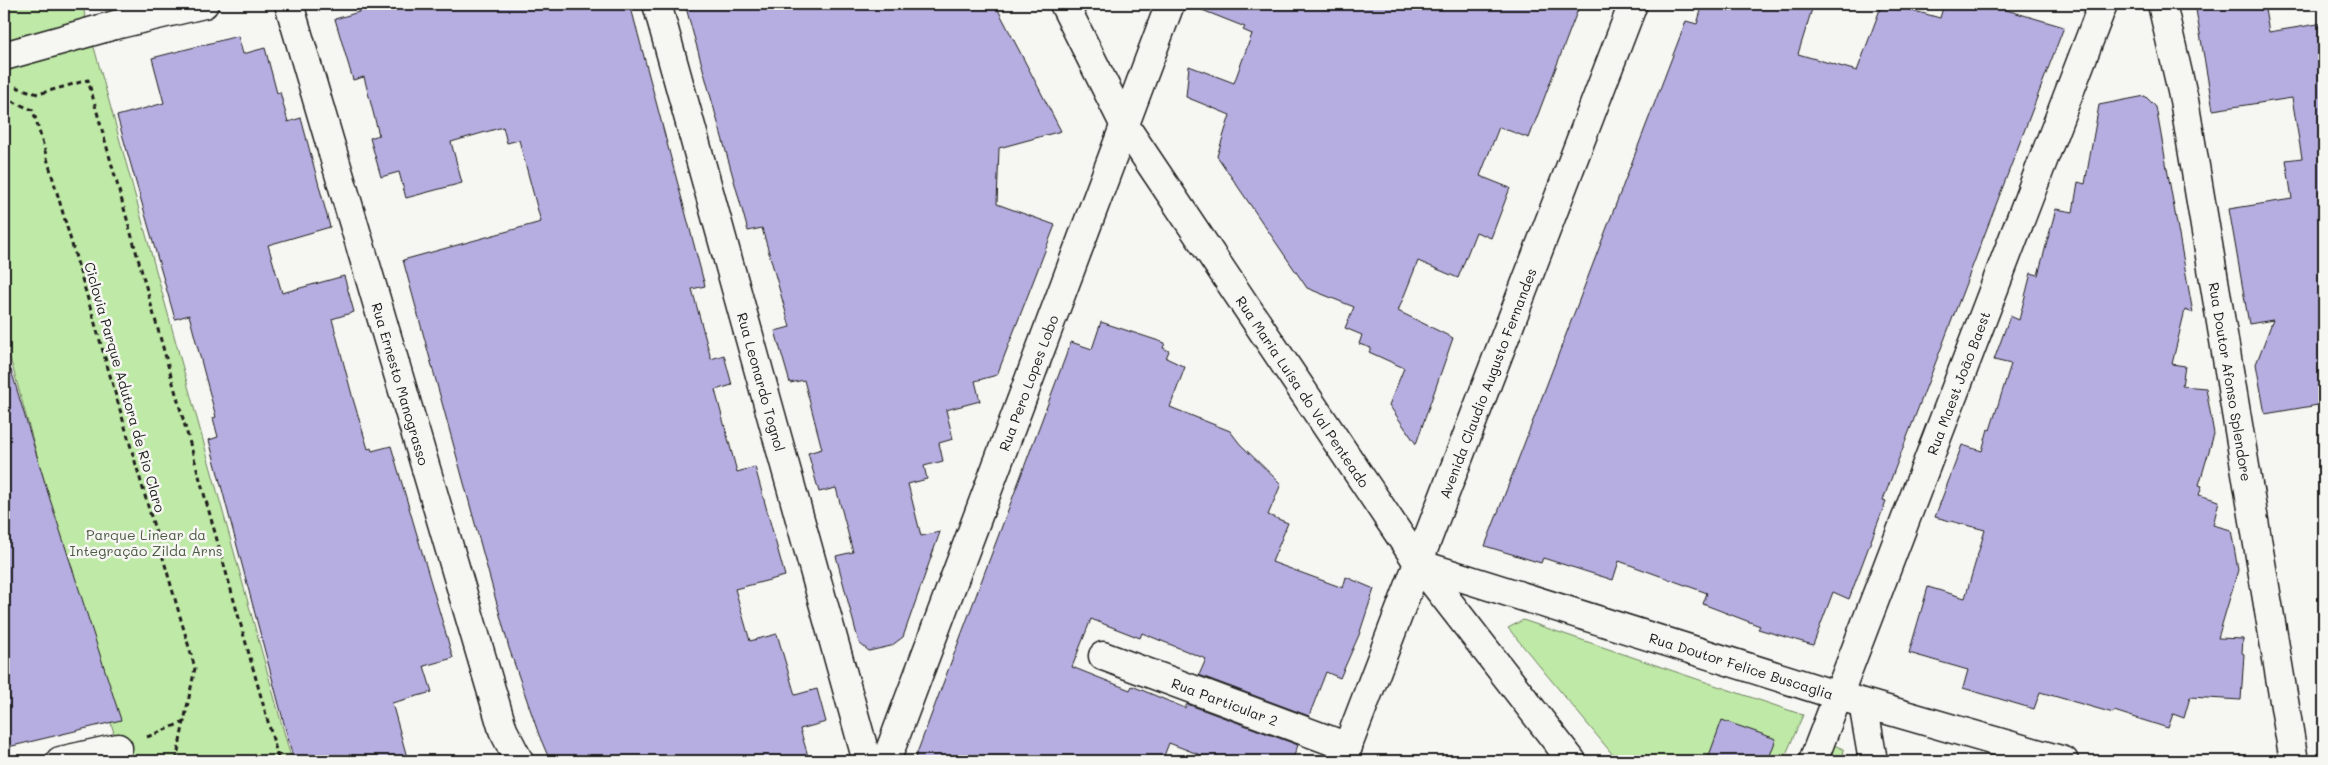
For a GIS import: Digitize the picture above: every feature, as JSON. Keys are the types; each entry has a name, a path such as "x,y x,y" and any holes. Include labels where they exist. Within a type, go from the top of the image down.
{"street":[{"path":"4,56 115,25 204,4"},
{"name":"Rua Ernesto Manograsso","path":"289,4 503,730 519,761"},
{"name":"Rua Leonardo Tognol","path":"657,4 867,761"},
{"name":"Rua Maria Luísa do Val Penteado","path":"1064,4 1125,126 1419,564 1572,761"},
{"name":"Rua Pero Lopes Lobo","path":"886,761 1170,4"},
{"name":"Avenida Claudio Augusto Fernandes","path":"1345,754 1633,4"},
{"name":"Rua Maest João Baest","path":"1813,761 1851,699 2103,4"},
{"name":"Rua Doutor Afonso Splendore","path":"2162,4 2184,100 2294,761"},
{"name":"Rua Doutor Felice Buscaglia","path":"1419,564 1851,699 2064,761"},
{"name":"Rua Particular 2","path":"1103,656 1345,754"},
{"path":"1851,699 1874,761"},
{"path":"60,761 118,748"}],"path":[{"path":"10,85 38,94 88,80 279,761"},
{"name":"Ciclovia Parque Adutora de Rio Claro","path":"4,98 33,110 195,668 176,761"},
{"path":"118,748 184,722"}],"green space":[{"name":"Parque Linear da Integração Zilda Arns","path":"4,4 82,4 292,761 123,761 118,748 4,336"},
{"path":"1523,620 1803,715 1783,761 1618,761 1508,628"},
{"path":"1834,745 1843,749 1845,761 1828,761"}],"building":[{"path":"357,4 630,4 705,286 692,289 711,359 724,355 732,385 715,390 737,472 755,467 785,576 735,589 750,641 777,634 795,695 817,689 826,722 800,729 808,756 789,761 550,761 509,648 403,260 541,222 519,140 507,143 503,127 451,142 462,183 406,198 399,172 381,177 370,138 379,135 364,77 353,80 335,19 359,12"},
{"path":"685,4 995,4 1061,131 999,148 997,204 1055,225 997,375 975,381 980,401 946,410 953,439 939,443 943,461 924,466 927,479 908,484 921,536 940,532 903,637 891,646 869,651 859,643 836,556 853,552 836,488 819,492 808,453 822,449 804,380 790,383 775,331 790,327 762,228 748,231"},
{"path":"1192,4 1580,4 1529,138 1499,127 1480,176 1510,188 1491,238 1476,232 1458,278 1418,261 1398,311 1453,338 1416,444 1389,405 1404,368 1369,352 1371,348 1359,344 1362,335 1345,328 1354,307 1307,288 1217,156 1230,115 1186,97 1189,66 1234,83 1252,34 1243,30 1245,27 1192,6"},
{"path":"1703,4 1794,4 1812,9 1798,54 1857,71 1882,4 1889,4 1940,18 1944,4 1986,4 2064,27 1883,500 1886,501 1849,599 1833,592 1813,645 1758,629 1760,626 1703,604 1707,593 1619,561 1613,580 1543,558 1541,563 1485,546 1686,21 1697,24"},
{"path":"2195,4 2264,4 2269,32 2324,23 2324,404 2265,414 2256,364 2273,320 2249,324 2229,209 2292,199 2286,160 2302,158 2292,98 2213,110"},
{"path":"238,36 243,54 265,48 277,93 280,92 288,122 301,118 330,227 268,245 282,293 344,276 354,312 332,319 353,399 368,449 371,448 372,451 391,446 453,658 424,666 432,692 392,703 408,761 294,761 209,440 218,437 213,418 216,417 189,315 175,319 117,116 164,103 152,58"},
{"path":"2145,96 2156,107 2193,313 2185,310 2172,364 2185,366 2182,386 2206,388 2214,434 2199,485 2202,486 2199,495 2219,501 2213,525 2231,530 2238,570 2218,638 2243,639 2242,653 2244,654 2241,700 2190,697 2184,718 2173,714 2168,728 2114,711 2113,713 2040,692 2034,709 1963,688 1968,670 1909,653 1928,587 1965,598 1985,530 1935,517 1962,445 1982,451 2011,364 1994,360 2010,316 2019,320 2031,273 2038,275 2056,209 2073,212 2078,182 2085,184 2099,105"},
{"path":"1101,322 1165,343 1163,348 1169,351 1166,358 1185,367 1170,407 1230,431 1240,444 1281,484 1268,515 1288,523 1272,562 1343,588 1346,577 1374,589 1359,635 1340,678 1326,672 1309,716 1199,675 1206,659 1142,633 1140,638 1091,619 1072,667 1130,690 1132,686 1185,708 1187,704 1298,745 1292,761 1216,761 1169,743 1162,761 914,761 1071,342 1092,349"},
{"path":"11,370 48,493 121,720 4,748 4,371"},
{"path":"1722,720 1776,739 1768,761 1707,761"}]}
